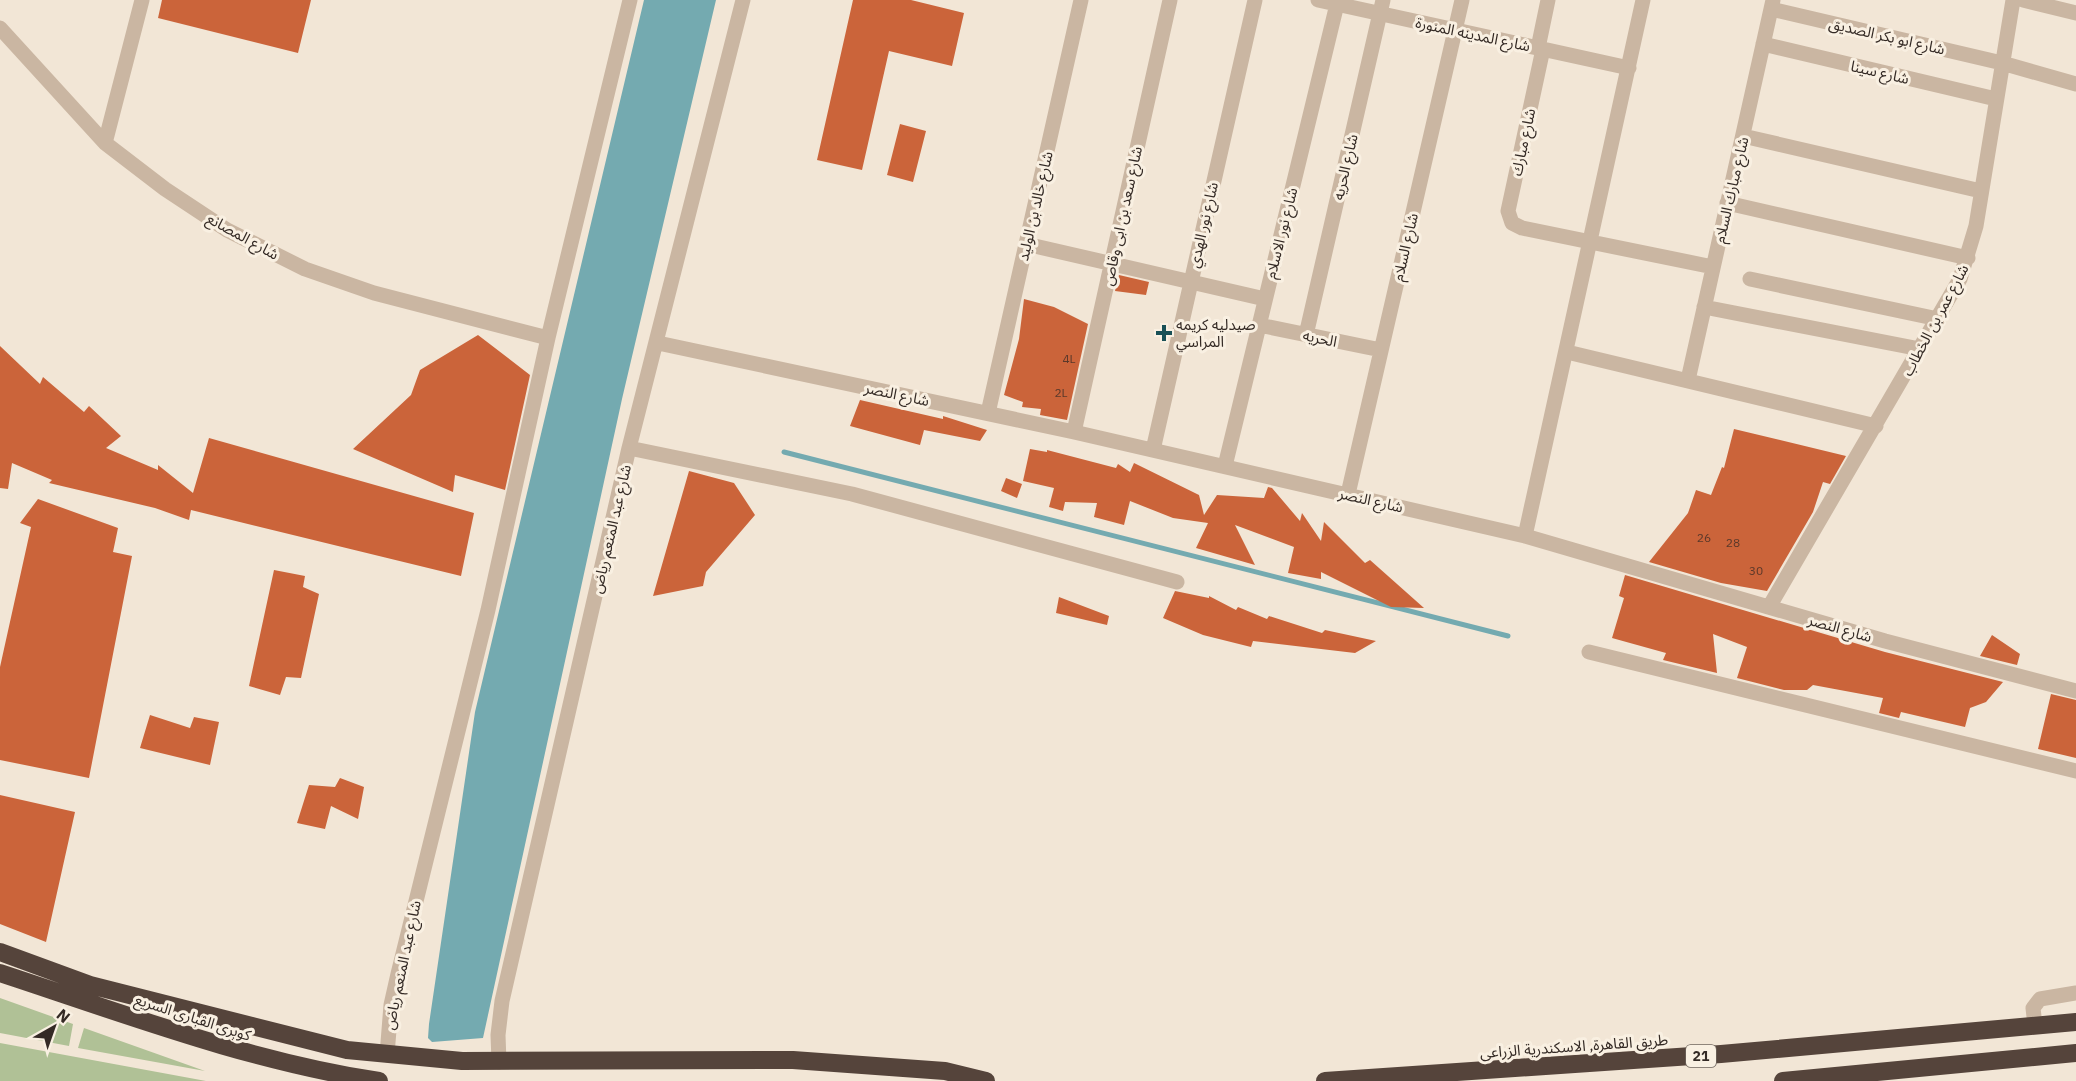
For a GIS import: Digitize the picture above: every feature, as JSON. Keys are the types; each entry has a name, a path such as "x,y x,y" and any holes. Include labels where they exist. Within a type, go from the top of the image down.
{"highway":[{"path":"0,952 90,985 347,1050 387,1055 499,1062 793,1060 945,1071 987,1081"},
{"name":"كوبرى القبارى السريع","path":"0,973 244,1053 317,1072 379,1081"},
{"name":"طريق القاهرة, الاسكندرية الزراعى","path":"1325,1081 1721,1054 2076,1022"},
{"path":"1783,1081 2076,1053"}],"street":[{"path":"105,142 142,0"},
{"name":"شارع عبد المنعم رياض","path":"387,1055 391,1005 398,974 488,610 548,338 630,0"},
{"name":"شارع عبد المنعم رياض","path":"499,1062 498,1035 502,1001 629,448 658,343 743,0"},
{"name":"شارع خالد بن الوليد","path":"988,413 1081,0"},
{"name":"شارع سعد بن ابى وقاص","path":"1074,432 1170,0"},
{"name":"شارع نور الهدي","path":"1153,450 1255,0"},
{"name":"شارع المدينه المنورة","path":"1318,0 1382,7 1455,30 1629,68"},
{"name":"شارع السلام","path":"1347,494 1462,0"},
{"name":"شارع مبارك","path":"1548,0 1541,49 1508,211 1512,223 1522,228 1592,242"},
{"path":"1525,536 1592,242 1643,0"},
{"name":"شارع عمر بن الخطاب","path":"1769,607 1938,319 1968,258 2013,0"},
{"path":"2022,0 2076,13"},
{"name":"شارع نور الاسلام","path":"1225,466 1337,2"},
{"name":"شارع ابو بكر الصديق","path":"1772,5 2076,84"},
{"name":"شارع مبارك السلام","path":"1688,380 1772,5"},
{"name":"شارع الحريه","path":"1306,335 1382,7"},
{"name":"شارع المصانع","path":"0,28 105,142 165,189 227,230 305,269 374,293 548,338"},
{"name":"شارع سينا","path":"1763,44 1996,99"},
{"path":"1743,136 1981,191"},
{"path":"1728,203 1968,258"},
{"path":"1592,242 1713,267"},
{"path":"1026,244 1265,298"},
{"path":"1750,279 1938,319"},
{"path":"1704,307 1920,349"},
{"name":"الحريه","path":"1259,325 1381,351"},
{"name":"شارع النصر","path":"658,343 1074,432 1525,536 1885,641 2076,691"},
{"path":"1567,352 1876,426"},
{"path":"629,448 852,494 1177,582"},
{"path":"1589,652 2076,771"},
{"path":"2035,1025 2033,1008 2040,999 2076,993"}],"green space":[{"path":"0,998 73,1024 69,1046 0,1033"},
{"path":"84,1028 205,1071 78,1048"},
{"path":"0,1043 206,1081 0,1081"}],"water":[{"path":"644,0 716,0 622,399 483,1038 432,1042 428,1038 429,1024 475,712"}],"building":[{"path":"162,0 311,0 298,53 158,18"},
{"path":"853,0 911,0 964,13 952,66 889,51 862,170 817,160"},
{"path":"900,124 926,131 913,182 887,175"},
{"path":"1119,275 1149,282 1146,295 1115,291"},
{"path":"1024,299 1054,307 1088,324 1067,420 1040,415 1041,409 1022,407 1023,402 1004,395 1019,339"},
{"path":"478,335 530,375 505,490 455,475 453,492 353,449 411,395 420,370"},
{"path":"0,346 40,384 43,377 84,412 89,406 121,436 106,448 158,470 158,465 193,493 209,438 474,513 461,576 191,510 189,520 155,508 49,483 52,480 12,463 8,489 0,488"},
{"path":"860,400 943,419 943,416 987,430 980,441 924,430 920,445 850,426"},
{"path":"1734,429 1846,456 1830,484 1823,482 1813,512 1767,591 1721,583 1649,562 1688,513 1696,490 1711,495 1722,467 1724,468"},
{"path":"1030,449 1047,452 1047,450 1116,468 1118,464 1130,472 1134,463 1199,495 1204,515 1217,495 1264,498 1268,487 1272,488 1300,521 1302,513 1321,541 1324,522 1365,563 1370,560 1424,608 1391,607 1321,572 1321,579 1288,573 1294,547 1235,525 1255,565 1196,548 1208,523 1173,518 1130,501 1124,525 1094,517 1097,503 1065,502 1063,511 1049,507 1054,488 1023,481"},
{"path":"689,471 734,483 755,515 706,572 703,586 653,596"},
{"path":"1006,478 1022,484 1017,498 1001,491"},
{"path":"38,499 118,528 113,552 132,556 89,778 0,760 0,667 31,527 20,523"},
{"path":"274,570 305,576 303,587 319,594 301,678 286,677 280,695 249,686"},
{"path":"1625,575 1885,652 2003,682 1986,702 1970,708 1965,727 1901,712 1899,718 1879,713 1883,698 1813,685 1807,690 1784,690 1737,678 1747,647 1713,634 1717,673 1663,660 1666,653 1612,638 1624,598 1619,596"},
{"path":"1175,591 1209,598 1209,596 1236,610 1238,607 1267,619 1269,616 1322,633 1325,630 1376,641 1355,653 1253,641 1251,647 1203,635 1163,618"},
{"path":"1059,597 1109,616 1107,625 1056,613"},
{"path":"1992,635 2020,654 2017,665 1980,656"},
{"path":"2051,694 2076,700 2076,758 2038,749"},
{"path":"150,715 190,728 194,717 219,722 210,765 140,748"},
{"path":"340,778 364,787 358,819 331,806 325,829 297,823 309,785 335,787"},
{"path":"0,795 75,812 46,942 0,924"}],"waterway":[{"path":"784,452 1508,636"}],"place":[{"name":"صيدليه كريمه المراسي","path":"1164,333"}]}
